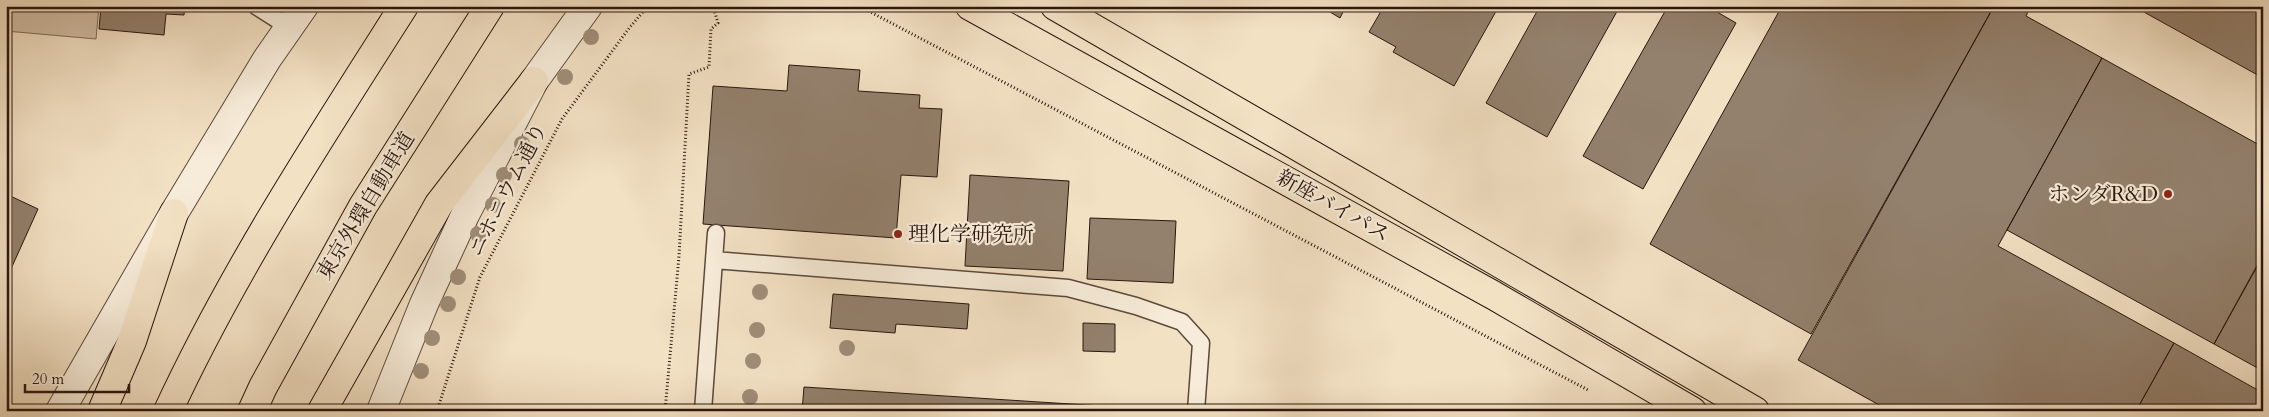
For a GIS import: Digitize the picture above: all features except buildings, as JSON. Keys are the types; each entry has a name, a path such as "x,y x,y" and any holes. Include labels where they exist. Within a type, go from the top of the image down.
{"highway":[{"path":"168,411 192,358 285,194 404,6"},
{"name":"東京外環自動車道","path":"252,411 263,387 363,206 490,6"},
{"name":"新座バイパス","path":"970,6 1493,295 1692,411"},
{"name":"新座バイパス","path":"1055,6 1755,411"},
{"path":"322,411 439,204 534,81"},
{"path":"102,411 132,341 174,213"}],"street":[{"path":"381,411 444,259 534,81 588,6"},
{"path":"60,411 174,213 267,59 297,17"}],"lane":[{"path":"256,6 297,17"},
{"path":"703,411 716,232"},
{"path":"714,260 1068,288 1136,306 1182,322 1201,343 1196,411"}],"path":[{"name":"ニホニウム通り","path":"437,411 480,276 562,119 630,27 648,6"},
{"path":"665,411 679,256 689,74 709,68 711,29 718,23 713,6"},
{"path":"859,6 1590,391"}],"shaded area":[{"path":"6,6 99,6 96,39 6,31"}],"place":[{"name":"ホンダR&D","path":"2168,194"},
{"name":"理化学研究所","path":"898,234"}]}
